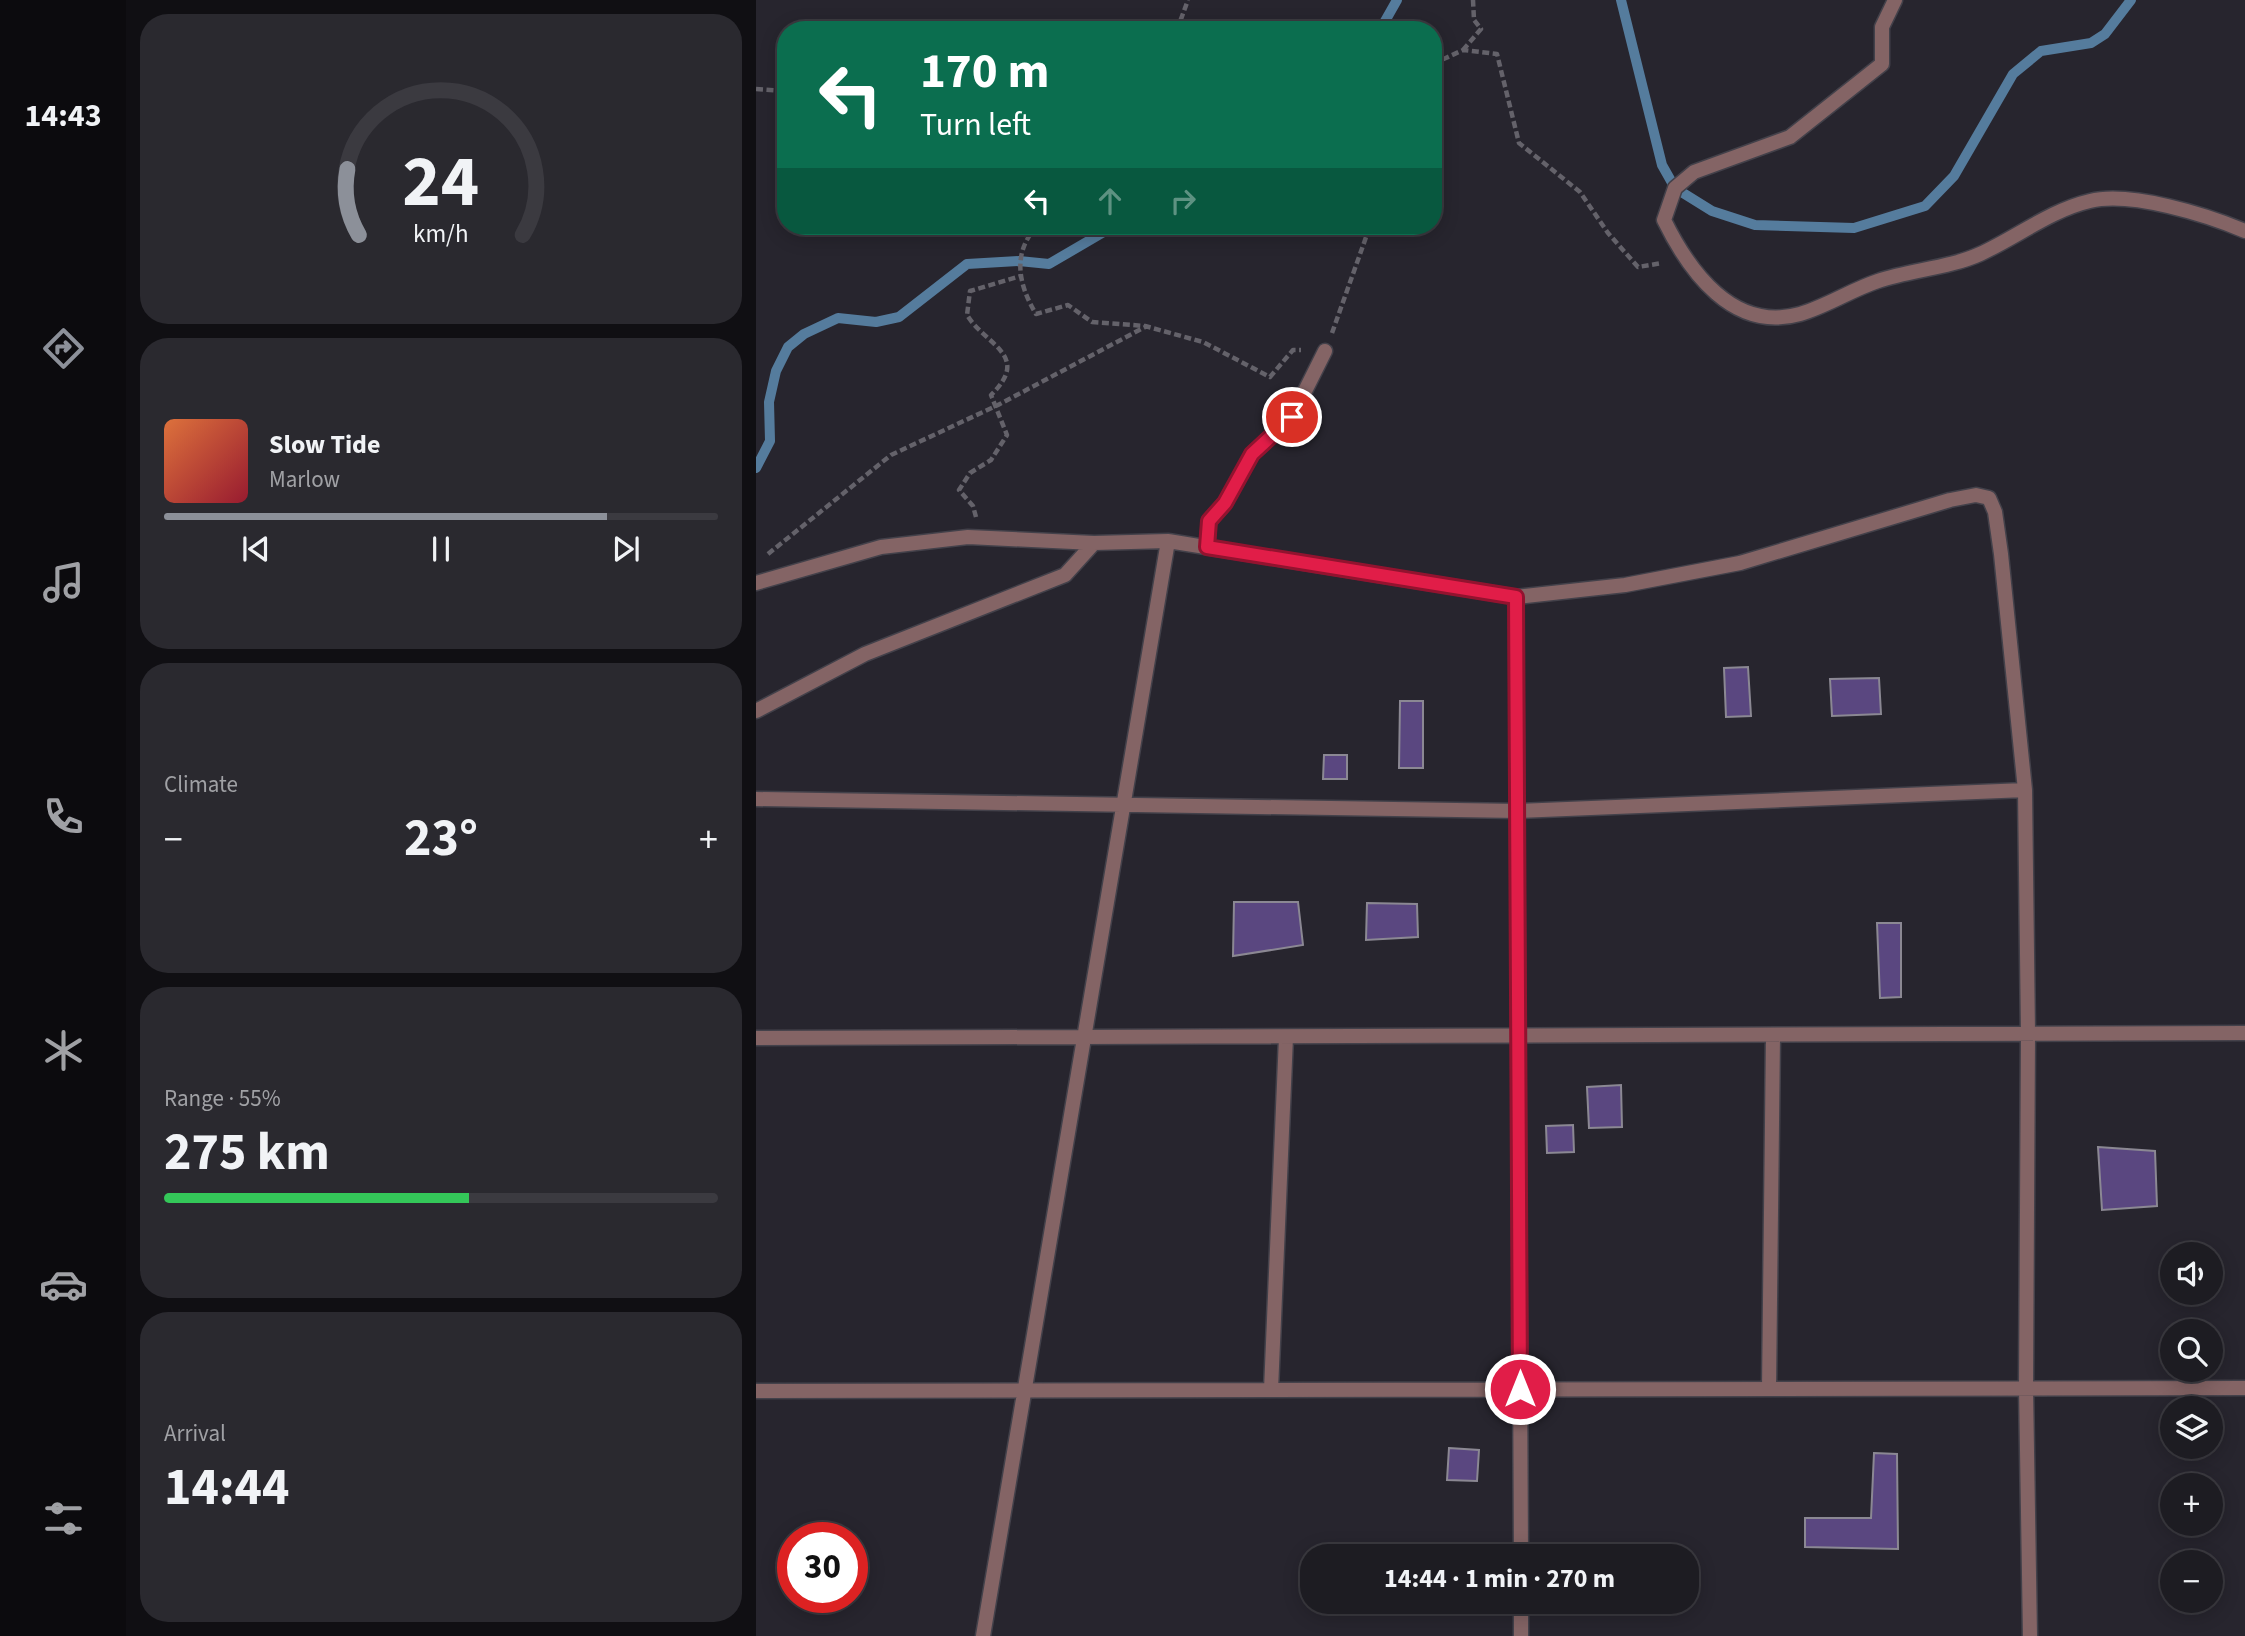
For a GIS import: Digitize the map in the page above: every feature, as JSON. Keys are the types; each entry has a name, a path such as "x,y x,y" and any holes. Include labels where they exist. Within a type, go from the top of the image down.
{"street":[{"path":"1895,0 1882,27 1882,64 1790,137 1694,172 1675,188 1664,220 1684,260 1712,293 1759,316 1798,315 1877,281 1978,255 2044,219 2092,200 2137,200 2214,218 2245,231"},
{"path":"1207,547 1209,521 1225,503 1252,454 1292,417 1325,351"},
{"path":"756,583 797,569 881,547 968,537 1094,543 1168,541 1516,597 1625,585 1740,563 1950,500 1984,496 1992,503 1997,522 2025,790 2028,1034 2026,1388 2030,1636"},
{"path":"982,1636 1168,541"},
{"path":"756,711 865,654 1065,575 1094,543"},
{"path":"1516,597 1521,1544"},
{"path":"756,799 1518,811 2025,790"},
{"path":"756,1038 2245,1033"},
{"path":"1769,1389 1773,1035"},
{"path":"1271,1390 1286,1037"},
{"path":"756,1391 2245,1388"},
{"path":"1521,1614 1521,1636"}],"path":[{"path":"1181,21 1188,0"},
{"path":"1442,60 1463,50 1481,29 1474,20 1474,0"},
{"path":"1463,50 1497,54 1520,143 1580,192 1608,233 1638,267 1684,260"},
{"path":"756,89 777,90"},
{"path":"1025,235 1028,236 1018,261 1024,294 1036,314 1068,305 1093,322 1146,326 1203,342 1270,377 1293,350 1325,351 1367,235"},
{"path":"968,537 968,527 976,517 974,506 959,491 970,473 991,460 1007,435 998,405 991,395 1005,377 1006,357 1000,346 990,342 967,315 970,291 1021,276"},
{"path":"765,556 891,455 998,405 1146,326"}],"building":[{"path":"1748,667 1751,716 1726,717 1724,668"},
{"path":"1879,678 1881,714 1832,716 1830,679"},
{"path":"1400,701 1423,701 1423,768 1399,768"},
{"path":"1324,755 1347,755 1347,779 1323,779"},
{"path":"1234,902 1298,902 1303,945 1233,956"},
{"path":"1367,903 1417,904 1418,937 1366,940"},
{"path":"1877,923 1901,923 1901,997 1880,998"},
{"path":"1621,1085 1622,1127 1589,1128 1587,1087"},
{"path":"1573,1125 1574,1152 1547,1153 1546,1126"},
{"path":"2098,1147 2155,1151 2157,1206 2102,1210"},
{"path":"1449,1448 1479,1450 1477,1481 1447,1480"},
{"path":"1874,1453 1897,1454 1898,1549 1805,1547 1805,1518 1871,1518"}],"waterway":[{"path":"1385,21 1397,0"},
{"path":"1621,0 1662,165 1675,188 1712,211 1755,225 1854,228 1925,206 1954,176 2013,74 2041,51 2091,43 2105,34 2131,0"},
{"path":"756,468 770,441 769,402 776,371 788,347 804,334 838,318 876,322 899,317 967,264 1019,261 1049,264 1099,235"}],"route":[{"path":"1292,417 1252,454 1225,503 1209,521 1207,547 1516,597 1520,1389"}]}
